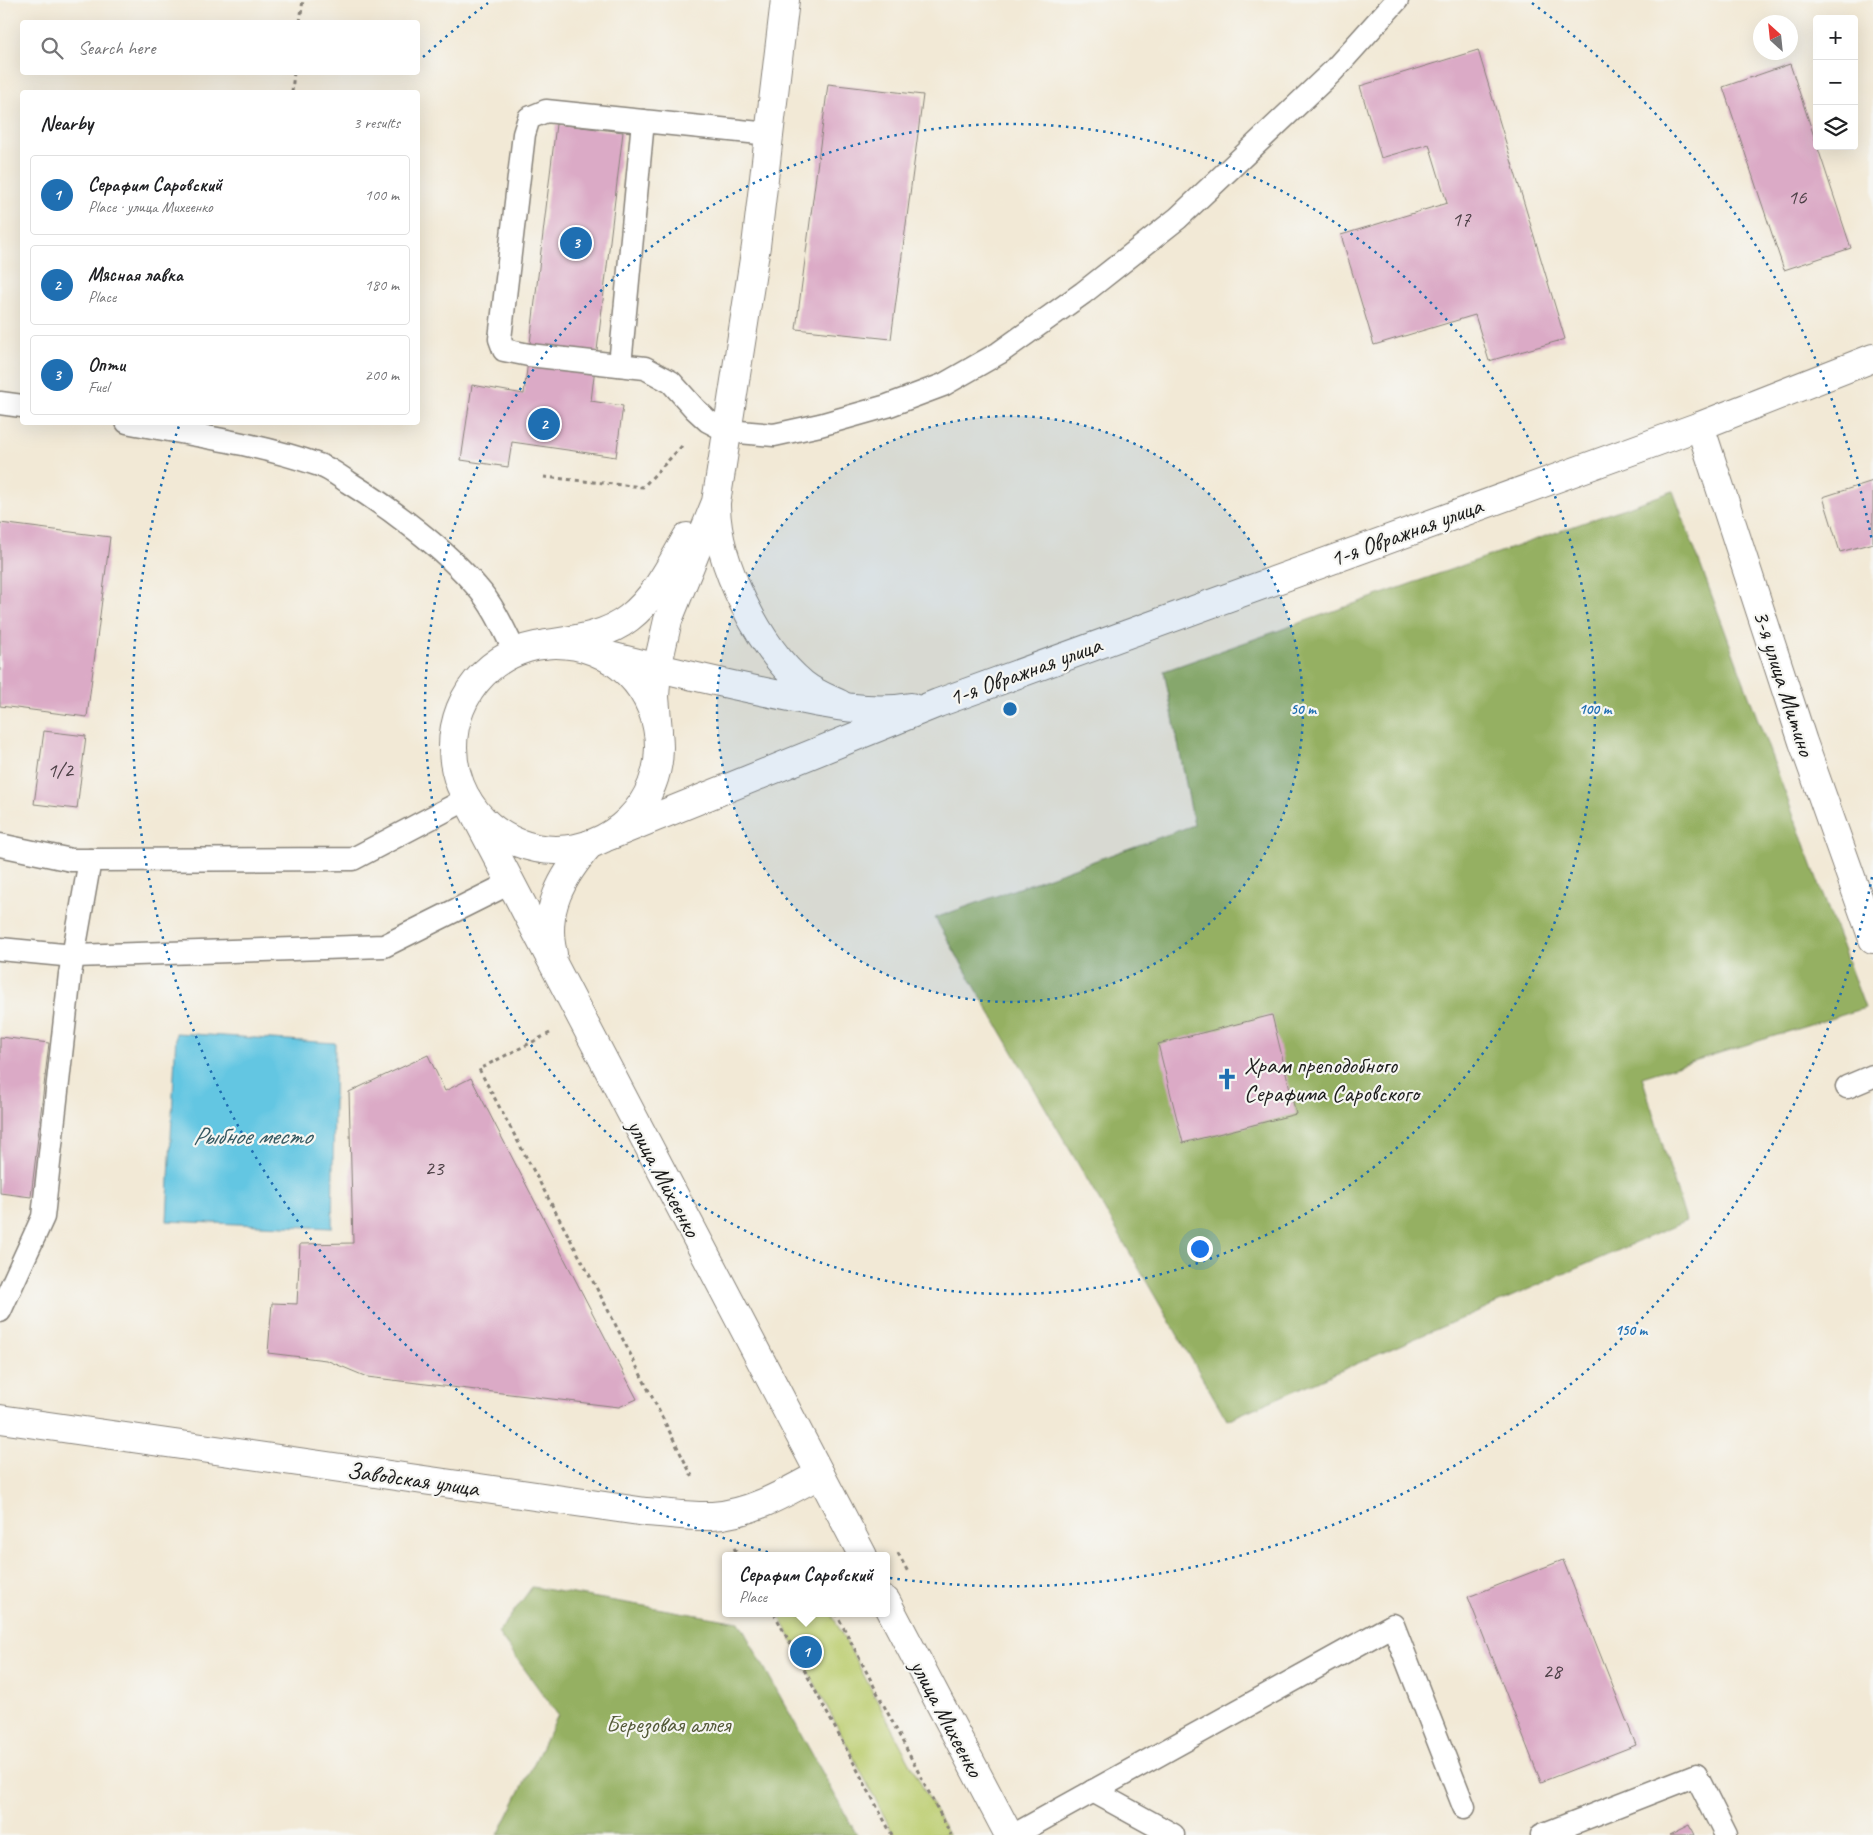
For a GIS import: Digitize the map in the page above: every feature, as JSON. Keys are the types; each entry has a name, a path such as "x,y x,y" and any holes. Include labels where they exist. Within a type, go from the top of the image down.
{"street":[{"path":"785,0 756,246 717,492 716,520 724,556 744,603 757,628 774,653 804,684 821,696 846,707"},
{"name":"1-я Овражная улица","path":"938,703 1700,426 1873,358"},
{"name":"3-я улица Митино","path":"1700,426 1803,742 1873,939"},
{"path":"717,492 707,505 662,579 645,603 629,618 614,627 598,633 515,652 490,668 470,689 458,715 452,744 456,773 467,800 490,827 520,844 555,850 600,840 938,703"},
{"path":"558,975 549,941 550,914 555,896 564,878 600,840 632,816 649,790 658,761 655,697 657,668 668,620 717,492"},
{"path":"542,645 571,645 713,682 846,707 907,708 938,703"},
{"path":"599,653 627,672 637,685 647,699 658,731"},
{"name":"улица Михеенко","path":"467,800 860,1552"},
{"name":"Заводская улица","path":"0,1419 646,1512 713,1516 747,1508 780,1495 820,1474"},
{"name":"улица Михеенко","path":"890,1609 1008,1835"}],"lane":[{"path":"769,134 546,111 529,118 524,134 500,339 504,350 645,368 671,382 708,421 727,431 774,435 820,425 887,406 942,385 998,353 1083,293 1178,218 1333,71 1398,0"},
{"path":"620,365 643,121"},
{"path":"0,403 20,406"},
{"path":"143,425 274,450 321,466 361,490 398,516 446,555 478,587 499,619 515,652"},
{"path":"0,845 71,860 353,859 467,800"},
{"path":"0,1311 43,1217 74,956 90,860"},
{"path":"0,949 74,956 384,946 510,883"},
{"path":"1847,1087 1873,1076"},
{"path":"1014,1835 1392,1625 1464,1807"},
{"path":"1542,1835 1696,1775 1726,1835"},
{"path":"1093,1791 1174,1835"}],"path":[{"path":"300,20 303,0"},
{"path":"292,90 294,75"},
{"path":"544,477 643,487 681,447 695,409"},
{"path":"776,1617 892,1835"},
{"path":"838,1617 952,1835"}],"green space":[{"path":"1673,491 1865,1008 1642,1077 1686,1221 1227,1420 935,918 1194,825 1164,671"},
{"name":"Березовая аллея","path":"532,1587 739,1622 857,1835 498,1835 558,1715 498,1633"},
{"path":"780,1617 833,1617 948,1835 894,1835"}],"water":[{"name":"Рыбное место","path":"176,1033 335,1043 332,1228 167,1221"}],"building":[{"path":"1478,50 1565,339 1489,361 1475,315 1374,345 1341,235 1447,203 1429,144 1381,158 1360,86"},
{"path":"1790,64 1813,133 1813,150 1819,150 1851,248 1784,270 1723,87"},
{"path":"828,84 923,95 891,339 796,329"},
{"path":"556,124 623,132 591,401 623,406 616,457 512,442 508,467 461,460 472,385 524,394"},
{"path":"1873,481 1873,543 1840,552 1823,497"},
{"path":"0,523 110,537 87,717 0,706"},
{"path":"44,731 86,736 77,809 34,804"},
{"name":"Храм преподобного Серафима Саровского","path":"1272,1015 1296,1114 1183,1143 1158,1044"},
{"path":"0,1037 49,1043 31,1197 0,1193"},
{"path":"428,1055 445,1091 471,1078 637,1399 619,1407 367,1377 326,1360 268,1353 272,1303 297,1304 300,1244 353,1243 349,1092"},
{"path":"1563,1560 1636,1745 1541,1782 1468,1597"},
{"path":"1689,1825 1694,1835 1669,1835"}],"place":[{"name":"Опти","path":"576,243"},
{"name":"Мясная лавка","path":"544,424"},
{"name":"Храм преподобного Серафима Саровского","path":"1227,1079"},
{"name":"Серафим Саровский","path":"806,1652"}]}
